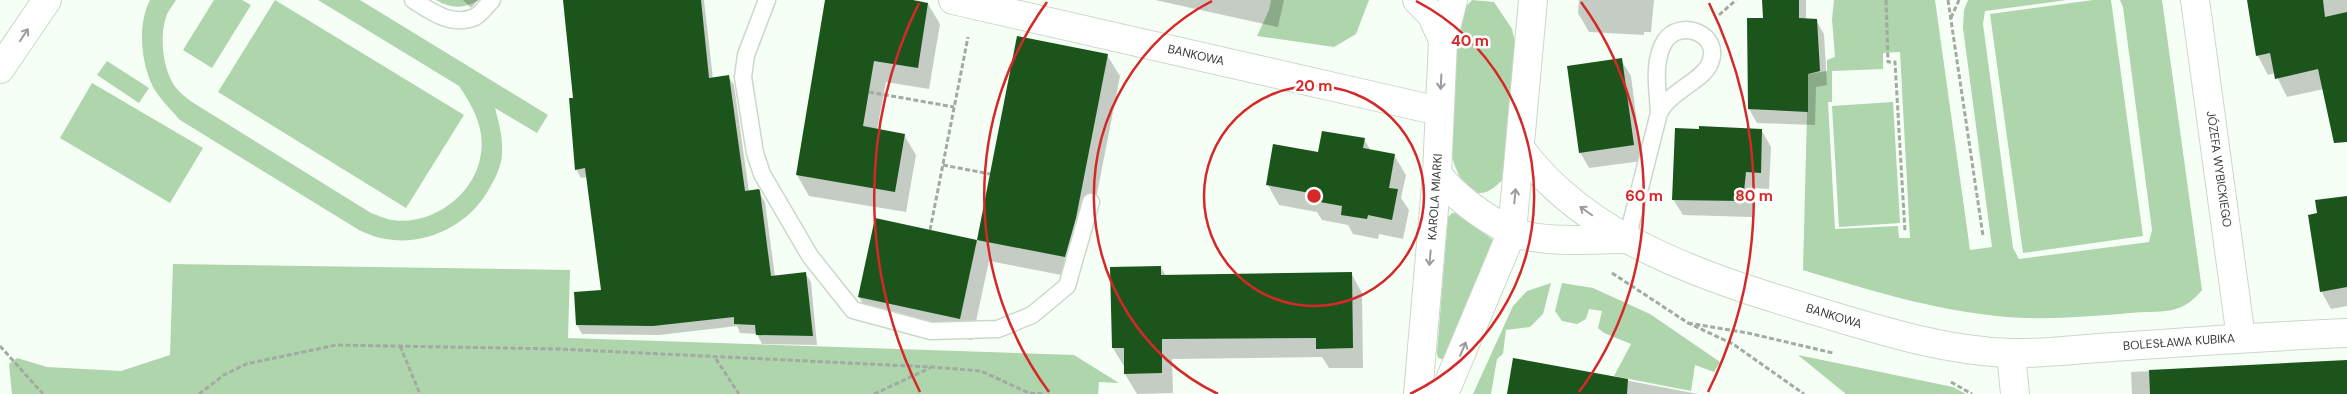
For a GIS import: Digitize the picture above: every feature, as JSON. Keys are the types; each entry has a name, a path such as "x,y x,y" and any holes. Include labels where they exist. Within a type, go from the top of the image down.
{"street":[{"path":"0,69 48,0"},
{"path":"1417,0 1431,14 1443,40"},
{"name":"KAROLA MIARKI","path":"1418,394 1437,174 1443,40 1453,0"},
{"path":"1511,0 1518,10 1530,40"},
{"path":"1444,394 1512,232 1533,0"},
{"name":"JÓZEFA WYBICKIEGO","path":"2195,0 2241,338"},
{"name":"BANKOWA","path":"964,2 1439,111"},
{"name":"BANKOWA","path":"1520,148 1536,169 1564,195 1626,239 1663,258 1759,294 1932,344 2011,353"},
{"name":"BANKOWA","path":"1437,174 1451,192 1485,218 1522,236 1626,239"},
{"name":"BOLESŁAWA KUBIKA","path":"2011,353 2347,333"},
{"path":"2011,353 2015,394"}],"lane":[{"path":"413,0 443,18 462,20 476,16 492,0"},
{"path":"767,0 746,55 743,77 755,153 762,174 810,256 853,310 931,331 998,329 1032,315 1067,286 1091,202"},
{"path":"1626,239 1659,113 1657,68 1664,42 1669,36 1678,32 1687,30 1700,32 1708,38 1711,46 1712,55 1708,67 1669,98 1659,113"}],"path":[{"path":"1886,0 1888,62 1895,62 1905,232"},
{"path":"1948,0 1983,236"},
{"path":"1951,19 1959,0"},
{"path":"930,230 954,107 964,2"},
{"path":"869,92 954,107"},
{"path":"943,164 990,174"},
{"path":"1604,270 1620,278 1688,323 1734,344 1804,394"},
{"path":"1688,323 1748,333 1835,354"},
{"path":"199,394 224,376 246,364 336,345 559,349 931,367 981,371 1030,393 1043,394"},
{"path":"0,346 43,394"},
{"path":"400,346 420,394"},
{"path":"716,358 739,394"},
{"path":"874,394 931,367"},
{"path":"1949,381 1972,394"}],"green space":[{"path":"150,0 176,0 166,17 163,45 168,74 180,93 371,213 387,219 407,221 422,218 450,204 461,194 471,182 481,153 482,144 479,126 473,109 459,86 318,0 360,0 548,115 537,133 495,108 501,136 502,158 489,189 470,214 443,231 428,237 413,240 397,240 376,237 359,230 180,120 153,87 143,55 143,21"},
{"path":"214,0 242,0 251,5 212,68 183,50"},
{"path":"275,0 464,115 406,208 218,92"},
{"path":"436,0 479,0 458,7"},
{"path":"1271,0 1369,0 1356,34 1334,47 1257,36 1269,10"},
{"path":"1472,0 1494,2 1512,29 1516,45 1504,178 1494,188 1477,193 1470,190 1464,183 1454,164 1451,153 1456,34 1463,10"},
{"path":"1834,0 1935,0 1970,250 1992,247 1963,28 1964,10 1968,0 2067,0 1985,11 1983,24 2013,248 2019,259 2149,242 2152,230 2123,7 2120,0 2162,0 2202,290 2186,305 2161,312 2025,318 1968,312 1912,301 1803,270 1808,74 1827,71 1827,60 1835,57 1832,19","holes":["1900,52 1910,238 1899,238 1898,226 1835,229 1828,102 1832,102 1832,71 1883,69 1883,53"]},
{"path":"2093,0 2111,0 2143,236 2023,253 1990,14"},
{"path":"107,61 149,88 139,103 97,75"},
{"path":"92,83 203,148 170,203 60,138"},
{"path":"1893,102 1900,223 1839,227 1832,106"},
{"path":"1452,213 1456,213 1496,242 1445,358 1442,359 1438,358 1437,353 1448,217"},
{"path":"173,264 570,270 568,338 1074,355 1119,383 1099,382 1098,394 12,394 9,364 17,358 47,367 121,371 170,355"},
{"path":"1551,283 1543,314 1530,327 1506,330 1503,354 1497,359 1491,394 1473,394 1513,306 1527,291"},
{"path":"1562,283 1593,288 1650,314 1720,362 1714,372 1695,365 1691,391 1614,376 1631,344 1604,333 1598,328 1602,311 1589,309 1586,319 1577,324 1562,321 1555,311"},
{"path":"1798,355 1953,387 1966,394 1846,394"}],"building":[{"path":"563,0 701,0 709,78 729,75 745,191 759,189 760,191 771,276 806,272 813,336 756,335 755,325 734,324 734,317 653,326 576,325 574,292 601,290 585,168 575,170 569,98 573,98"},
{"path":"825,0 913,0 928,3 918,68 874,61 863,126 905,134 895,192 796,175"},
{"path":"1762,0 1799,0 1799,18 1817,19 1820,71 1808,74 1808,112 1748,109 1747,18 1763,18"},
{"path":"2247,0 2323,0 2325,17 2347,12 2347,142 2334,143 2318,69 2275,79 2270,53 2256,56"},
{"path":"1017,36 1108,54 1076,218 1065,257 977,240"},
{"path":"1622,58 1634,145 1579,153 1567,66"},
{"path":"1699,126 1762,129 1761,173 1746,172 1743,201 1672,200 1675,128 1699,129"},
{"path":"1322,131 1365,138 1363,148 1395,154 1389,188 1398,189 1392,220 1368,215 1367,219 1341,215 1342,206 1309,200 1310,193 1266,185 1273,144 1318,152"},
{"path":"2347,196 2347,287 2320,292 2308,215 2317,213 2315,200"},
{"path":"875,218 977,240 960,319 858,297"},
{"path":"1161,266 1161,275 1352,272 1353,348 1316,349 1316,338 1162,339 1162,373 1124,374 1124,348 1112,348 1110,267"},
{"path":"1513,358 1628,379 1627,394 1507,394"},
{"path":"2347,360 2347,394 2150,394 2149,370"}]}
